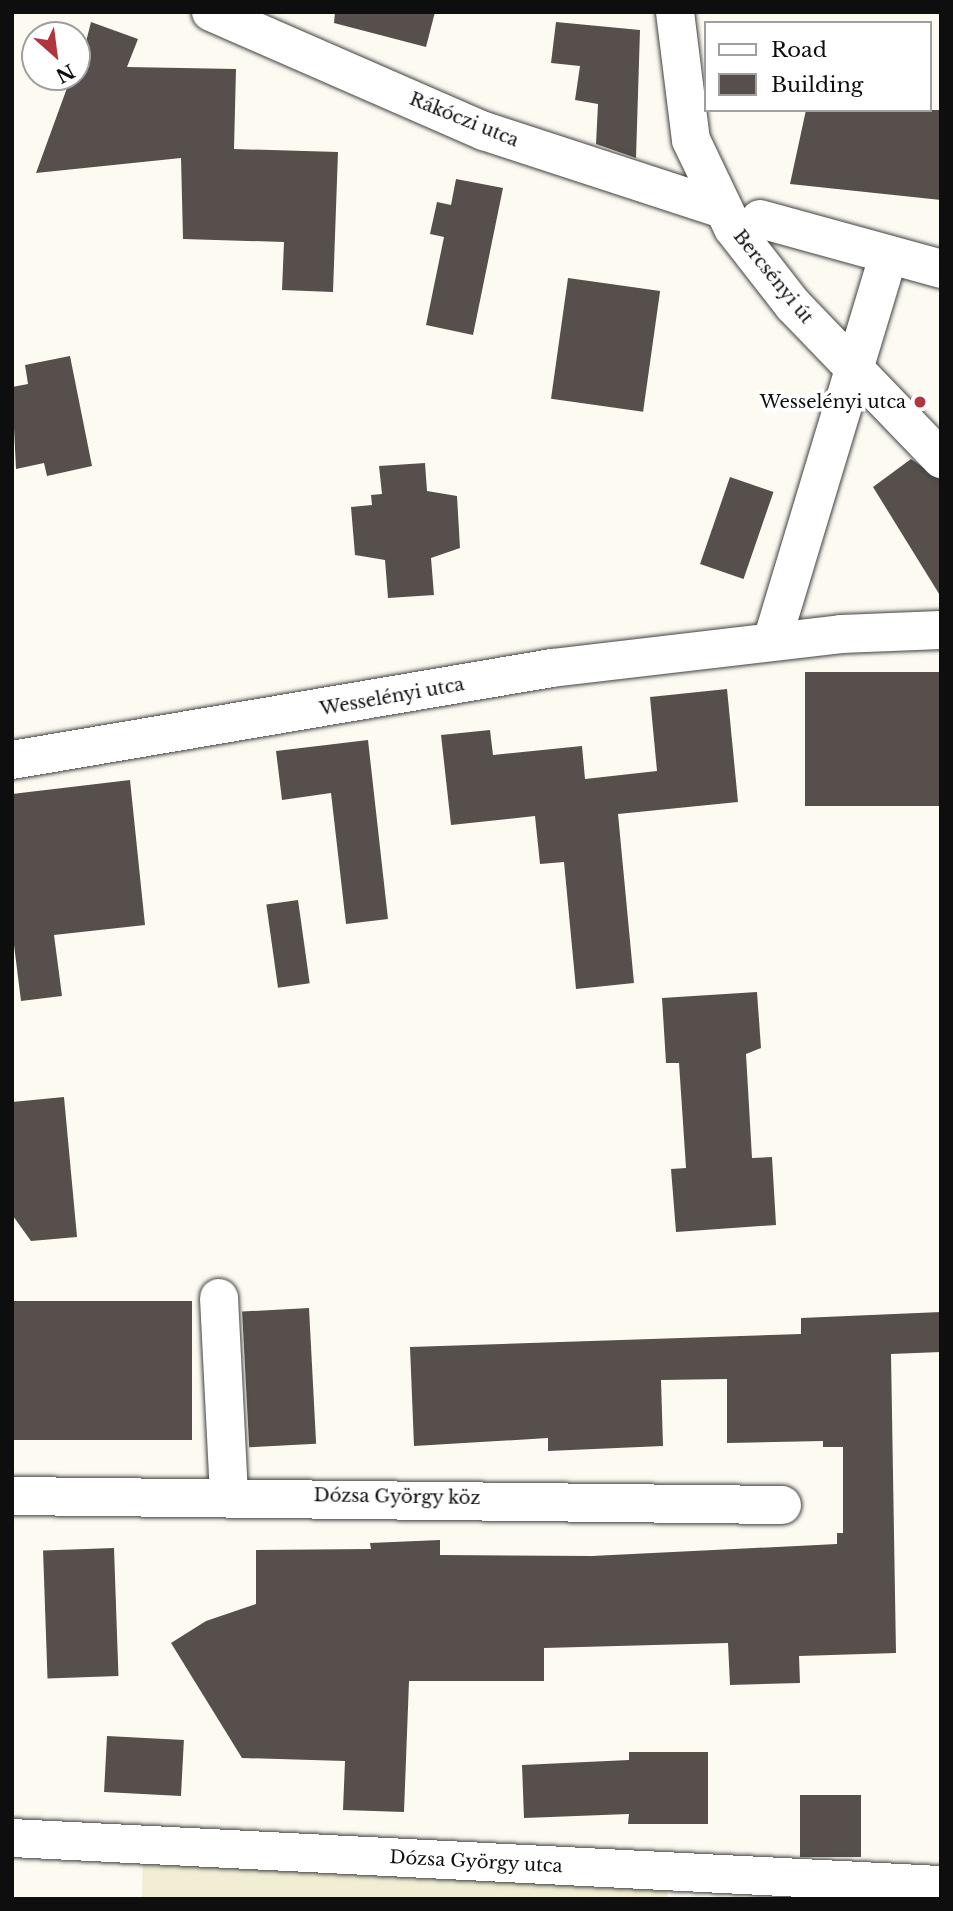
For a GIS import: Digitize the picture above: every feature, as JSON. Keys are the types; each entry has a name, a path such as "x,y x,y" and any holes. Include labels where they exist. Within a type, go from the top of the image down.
{"street":[{"name":"Rákóczi utca","path":"211,12 484,131 723,209"},
{"name":"Bercsényi út","path":"675,12 691,140 723,209 770,279 850,367 941,459"},
{"path":"760,219 941,269"},
{"path":"772,641 850,367 888,256"},
{"name":"Wesselényi utca","path":"12,760 552,668 772,641 941,630"},
{"path":"219,1298 229,1494"},
{"name":"Dózsa György köz","path":"12,1496 229,1494 782,1505"},
{"name":"Dózsa György utca","path":"12,1838 941,1885"}],"shaded area":[{"path":"143,1847 669,1871 667,1899 142,1899"}],"building":[{"path":"335,12 435,12 426,47 334,23"},
{"path":"91,22 138,39 127,67 236,69 234,149 338,152 333,292 282,290 284,242 183,239 181,158 36,173 66,91 91,91"},
{"path":"556,22 640,30 636,158 596,144 598,104 575,100 580,66 551,63"},
{"path":"941,110 941,200 790,184 806,112"},
{"path":"456,179 503,188 473,335 426,325 444,237 430,234 437,202 451,205"},
{"path":"568,278 660,291 643,412 551,399"},
{"path":"70,356 92,466 47,476 44,463 16,469 12,387 28,384 25,365"},
{"path":"911,459 941,480 941,597 873,487"},
{"path":"425,463 427,491 457,496 460,548 431,558 434,595 388,598 385,560 355,555 351,507 372,505 371,495 382,494 379,466"},
{"path":"730,477 773,492 744,579 700,564"},
{"path":"805,672 941,672 941,806 805,806"},
{"path":"727,689 738,802 618,814 634,983 576,989 564,862 540,864 535,816 451,825 441,735 490,730 493,755 582,746 585,779 657,771 650,697"},
{"path":"368,740 388,919 346,924 331,793 282,800 276,751"},
{"path":"130,780 145,925 54,935 62,996 21,1001 12,929 12,794"},
{"path":"298,900 310,983 278,988 266,904"},
{"path":"757,992 761,1048 746,1054 752,1158 772,1157 776,1225 676,1232 671,1169 686,1168 679,1063 666,1063 662,998"},
{"path":"64,1097 77,1237 31,1241 13,1216 12,1102"},
{"path":"12,1301 192,1301 192,1440 12,1440"},
{"path":"309,1308 316,1444 249,1447 242,1312"},
{"path":"941,1312 941,1352 891,1354 896,1653 799,1656 800,1683 730,1685 728,1643 544,1648 544,1681 409,1681 404,1812 343,1810 345,1761 242,1758 171,1643 206,1621 256,1604 256,1550 371,1549 370,1543 440,1540 440,1555 592,1556 837,1544 837,1533 843,1533 843,1447 823,1447 823,1441 727,1443 727,1379 661,1380 663,1446 548,1451 548,1438 414,1446 410,1347 801,1334 801,1318"},
{"path":"114,1548 118,1676 48,1678 43,1550"},
{"path":"107,1736 184,1740 181,1796 104,1792"},
{"path":"629,1752 708,1752 708,1824 628,1824 629,1814 524,1818 522,1765 629,1760"},
{"path":"800,1795 861,1795 861,1857 800,1857"}],"place":[{"name":"Wesselényi utca","path":"920,402"}]}
